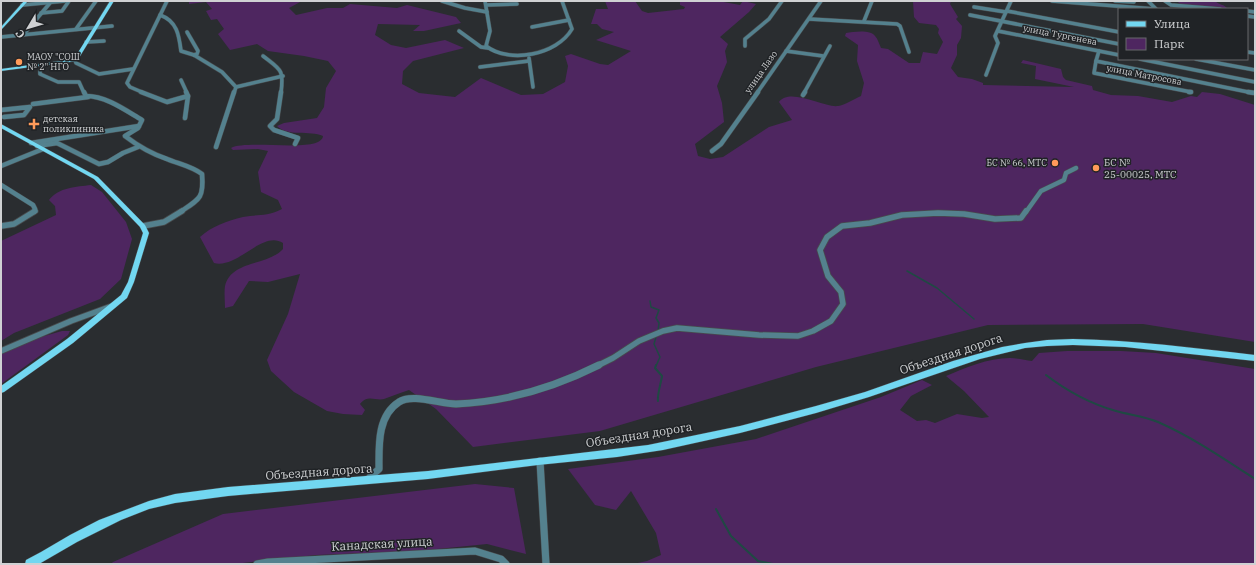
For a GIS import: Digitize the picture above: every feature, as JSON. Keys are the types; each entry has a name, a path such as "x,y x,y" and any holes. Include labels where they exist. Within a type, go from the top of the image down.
{"main road":[{"path":"1,29 26,1"},
{"path":"1,70 75,60 112,1"},
{"path":"1,126 96,178 143,226 145,230 145,238 131,282 124,296 70,341 1,390"},
{"name":"Объездная дорога","path":"30,564 72,539 104,523 150,505 170,500 209,493 365,481 660,446 782,420 865,395 971,359 1018,346 1047,343 1104,343 1154,346 1255,358"}],"street":[{"path":"22,5 65,1"},
{"path":"41,13 62,11 69,1"},
{"path":"76,29 96,1"},
{"path":"167,1 127,79 127,83 130,87 167,102 188,96"},
{"path":"442,1 471,10 488,12"},
{"path":"459,31 481,47 511,54 528,54 548,50 562,41 570,33 572,28 562,1"},
{"path":"745,46 745,39 769,19 782,1"},
{"name":"улица Лазо","path":"712,151 721,144 821,1"},
{"path":"864,21 872,1"},
{"path":"986,75 998,43 995,36 1011,1"},
{"path":"1052,1 1143,8"},
{"path":"1115,1 1134,2 1133,1"},
{"path":"1165,1 1171,5 1208,8"},
{"path":"23,35 50,2"},
{"path":"488,48 486,46 486,40 490,31 486,3 504,5 517,4"},
{"path":"504,5 505,12"},
{"path":"974,7 1118,32"},
{"path":"160,15 166,16 176,25 181,51 194,55 198,59 209,63 223,72 236,87"},
{"path":"970,15 1118,44"},
{"path":"809,19 897,24 900,26 909,52"},
{"path":"532,27 569,20"},
{"path":"1,37 112,26"},
{"name":"улица Тургенева","path":"998,31 1118,55"},
{"path":"187,32 198,51 197,54 194,55"},
{"path":"86,42 104,40"},
{"path":"803,95 830,46"},
{"path":"786,51 824,56"},
{"path":"1099,51 1096,61 1255,93"},
{"path":"528,54 533,87"},
{"path":"263,56 280,69 283,76 277,119 270,126 274,130 298,138 295,144"},
{"path":"75,60 76,63 99,74 133,69"},
{"path":"1145,60 1255,82"},
{"path":"480,67 529,61"},
{"name":"улица Матросова","path":"1096,61 1094,73 1191,92"},
{"path":"1215,61 1255,70"},
{"path":"44,65 40,71 40,74 58,82 79,82 88,97"},
{"path":"236,87 283,76"},
{"path":"181,80 188,96 185,118"},
{"path":"216,147 236,87"},
{"path":"33,104 95,96 120,107 142,120 141,125 137,130 125,136 138,147 171,160 189,165 202,174 203,190 196,202 164,222 143,226"},
{"path":"1,110 30,107 24,115 4,117"},
{"path":"31,143 128,129 141,125"},
{"path":"1,166 40,148 57,143 96,164 108,162 123,153 138,147"},
{"path":"365,481 379,469 379,442 384,420 389,410 400,401 411,398 455,404 510,398 581,374 613,358 639,341 662,331 677,328 739,334 798,336 813,331 831,321 843,304 842,292 828,276 820,250 827,237 842,226 870,223 902,215 938,213 964,214 995,219 1021,218 1041,191 1064,180 1066,172 1076,168"},
{"path":"1,185 33,205 35,212 22,220 7,226 1,226"},
{"path":"1,351 70,321 114,305"},
{"path":"540,461 546,564"},
{"name":"Канадская улица","path":"257,564 268,562 475,551 501,559 506,564"}],"green space":[{"path":"189,1 302,1 289,8 296,15 327,8 343,8 350,4 397,8 407,5 456,17 461,23 424,31 413,31 420,25 378,24 375,35 391,45 406,48 445,40 464,48 413,61 403,71 402,84 419,93 455,97 481,78 521,95 543,94 565,82 568,66 565,56 571,54 600,64 608,65 631,51 596,40 614,32 602,29 597,24 591,24 596,9 608,9 605,1 635,1 642,11 648,13 684,9 685,7 680,5 680,1 718,1 740,5 743,1 756,4 720,37 728,44 725,51 727,62 717,86 722,103 724,122 695,144 698,156 710,159 723,157 769,127 792,120 779,102 784,98 799,97 832,106 838,106 861,96 864,83 857,61 858,45 845,36 846,33 869,32 875,36 881,48 888,49 909,63 920,63 923,52 937,54 943,42 938,33 939,29 936,25 919,23 914,17 913,1 951,1 950,4 958,17 956,19 962,26 961,38 957,45 957,55 951,68 958,77 972,79 983,83 983,85 1074,87 1035,79 1036,66 1021,63 1023,60 1061,69 1063,77 1066,80 1092,86 1093,90 1111,95 1138,96 1172,102 1191,96 1197,97 1202,92 1220,94 1255,105 1255,342 1143,324 988,325 816,367 600,431 473,447 436,409 409,390 384,399 366,399 360,404 365,410 362,415 327,411 294,392 271,371 267,360 288,314 300,274 268,282 249,281 233,306 225,308 225,286 234,272 242,267 276,254 283,249 283,243 275,240 267,241 232,261 214,263 200,237 226,222 243,217 271,213 282,209 278,200 261,192 258,172 268,151 258,149 233,150 231,148 252,145 310,144 319,141 323,136 312,133 287,131 277,126 284,123 317,118 324,107 326,88 336,71 328,61 268,51 257,44 230,50 218,34 224,29 217,19 211,20 206,11 212,9 206,2 189,4"},
{"path":"1177,1 1215,1 1227,8 1216,8 1181,5"},
{"path":"91,185 102,192 126,222 132,239 121,279 100,299 14,333 1,341 1,241 56,215 55,206 49,200 58,192 68,188"},
{"path":"62,331 70,331 68,335 1,384 1,354 41,337"},
{"path":"1067,351 1121,351 1156,353 1255,369 1255,564 633,564 647,561 661,555 656,533 631,491 616,510 595,505 568,469 658,457 756,439 881,397 922,380 932,385 911,396 900,410 917,421 926,420 935,423 957,414 982,418 989,417 964,391 946,376 977,364 1002,358 1032,361 1039,353"},
{"path":"475,484 514,488 526,554 487,544 418,551 316,555 234,564 111,564 223,514"}],"waterway":[{"path":"1046,1 1052,1"},
{"path":"907,271 937,288 974,319"},
{"path":"650,301 651,307 659,310 656,318 659,323 658,331"},
{"path":"656,337 654,344 660,357 656,366"},
{"path":"656,365 655,368 662,376 658,401"},
{"path":"1046,375 1071,392 1097,405 1153,420 1171,428 1207,448 1255,479"},
{"path":"716,509 731,536 758,561 773,564"}],"place":[{"name":"МАОУ \"СОШ № 2\" НГО","path":"19,62"},
{"name":"детская поликлиника","path":"34,124"},
{"name":"БС № 66, МТС","path":"1055,163"},
{"name":"БС № 25-00025, МТС","path":"1096,168"}]}
